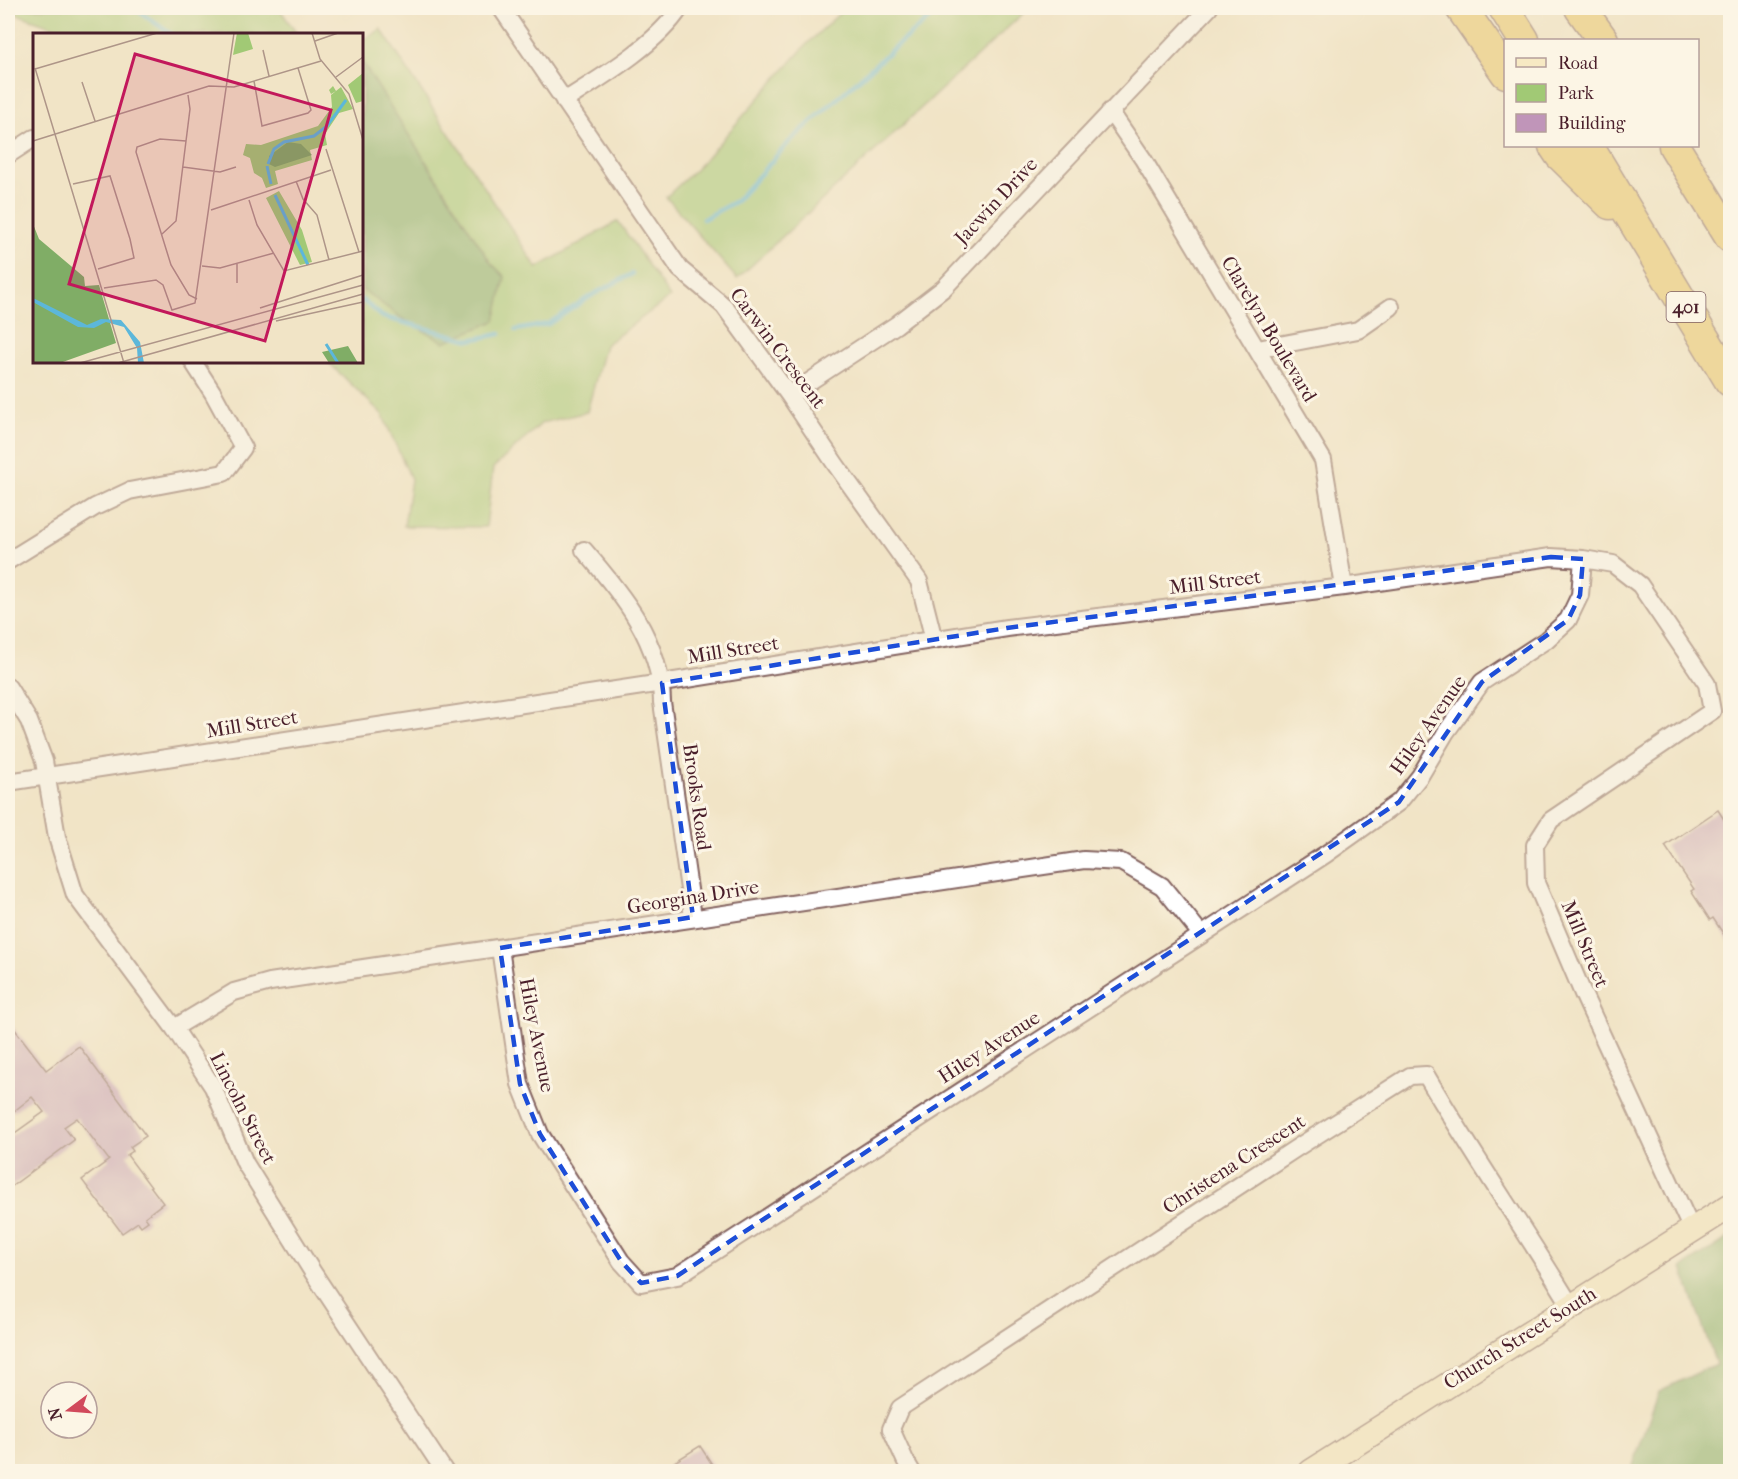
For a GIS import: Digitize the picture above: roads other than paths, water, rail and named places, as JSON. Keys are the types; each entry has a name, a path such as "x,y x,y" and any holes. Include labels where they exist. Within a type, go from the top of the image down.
{"highway":[{"path":"1461,8 1504,71"},
{"path":"1504,8 1523,39"},
{"path":"1580,8 1603,39"},
{"path":"1602,8 1617,39"},
{"path":"1555,147 1641,233"},
{"name":"401","path":"1589,147 1731,381"},
{"path":"1675,147 1731,237"}],"main road":[{"name":"Church Street South","path":"1311,1472 1731,1206"}],"street":[{"name":"Carwin Crescent","path":"501,8 680,269 724,306 919,581 934,640"},
{"path":"564,101 621,65 672,20 680,8"},
{"name":"Jacwin Drive","path":"789,395 896,325 944,288 1209,8"},
{"name":"Clarelyn Boulevard","path":"1110,111 1143,159 1323,460 1344,587"},
{"path":"8,156 33,139"},
{"path":"1258,349 1358,330 1391,307"},
{"path":"8,561 95,507 129,491 224,473 243,448 194,363"},
{"name":"Brooks Road","path":"584,550 616,586 653,650 662,683 662,702 693,917"},
{"name":"Mill Street","path":"8,782 1007,628 1344,587 1551,557 1613,564 1640,585 1707,684 1712,711 1551,820 1535,845 1536,883 1584,996 1692,1230"},
{"name":"Hiley Avenue","path":"500,948 520,1084 540,1134 621,1261 641,1283 677,1276 1326,854 1399,802 1420,776 1446,732 1482,682 1546,640 1568,620 1580,595 1583,559"},
{"name":"Lincoln Street","path":"8,687 29,721 44,761 57,837 75,895 174,1028 213,1087 245,1163 312,1271 446,1472"},
{"name":"Georgina Drive","path":"174,1028 234,992 270,982 1084,860 1121,862 1162,886 1201,934"},
{"name":"Christena Crescent","path":"912,1472 891,1429 900,1408 1288,1153 1410,1076 1426,1075 1455,1126 1571,1306"}],"waterway":[{"path":"134,8 170,33"},
{"path":"703,219 736,201 790,141 942,8"},
{"path":"516,330 548,324 594,294 632,274"},
{"path":"363,301 383,317 470,340 500,334"}]}
